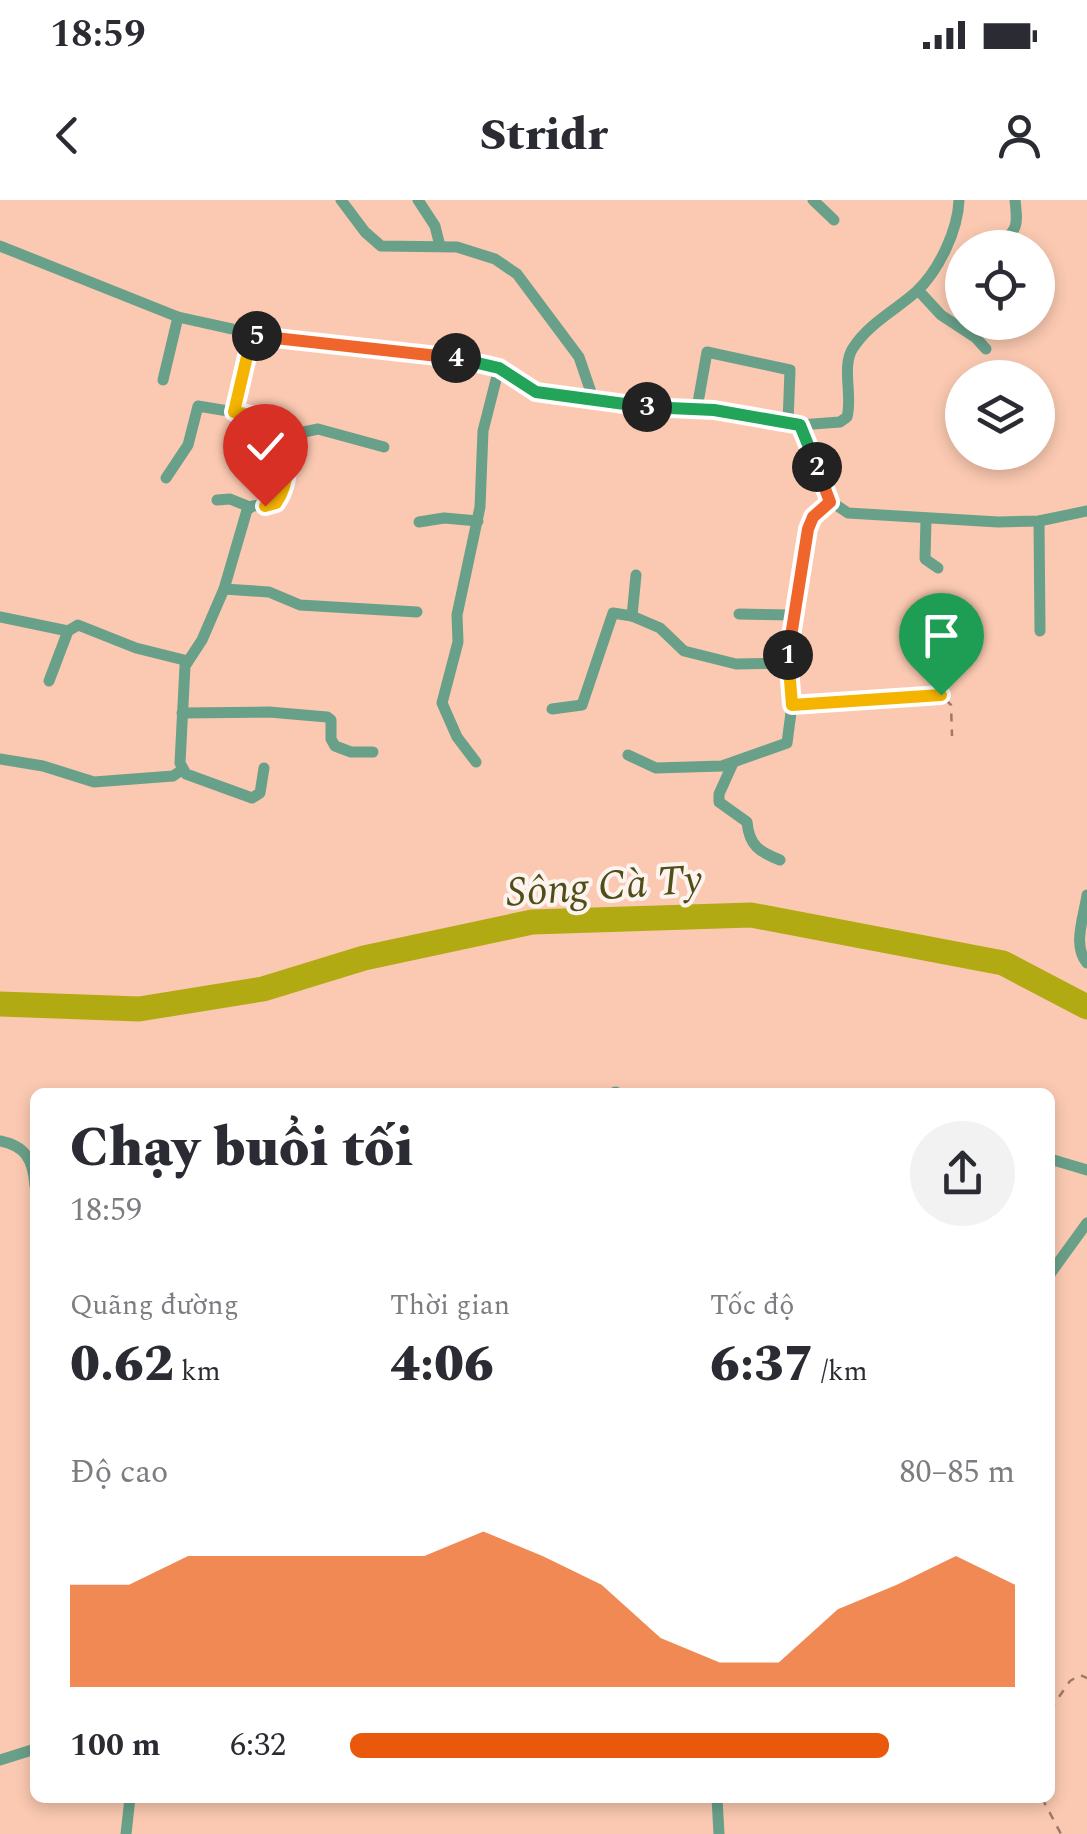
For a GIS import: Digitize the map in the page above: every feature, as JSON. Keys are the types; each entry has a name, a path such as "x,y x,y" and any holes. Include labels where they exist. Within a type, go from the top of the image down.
{"street":[{"path":"340,200 377,244 457,247 495,259 523,281 582,362 594,401"},
{"path":"418,200 435,226 440,246"},
{"path":"813,200 834,220"},
{"path":"0,246 178,318 252,335 462,358 499,368 536,392 637,406 696,408 794,424 844,420 849,413 852,348 891,308 918,290 950,238 960,200"},
{"path":"1014,230 1019,221 1015,200"},
{"path":"918,290 940,315 986,348"},
{"path":"163,380 178,318"},
{"path":"234,412 252,335"},
{"path":"696,408 707,352 790,370 794,424 830,502 860,516 1039,521 1087,511"},
{"path":"476,762 457,738 442,703 458,642 457,615 478,521 483,432 499,368"},
{"path":"166,478 188,446 198,406 280,421 286,436 288,462 281,497 269,506 250,507 230,499 217,500"},
{"path":"286,436 318,428 384,447"},
{"path":"628,755 656,768 733,763 788,743 792,705 786,663 792,615 808,529 813,517 830,502"},
{"path":"182,770 182,713 188,661 202,640 224,588 250,507"},
{"path":"419,522 444,518 478,521"},
{"path":"926,519 925,560 938,568"},
{"path":"1039,521 1040,632"},
{"path":"632,616 636,575"},
{"path":"224,588 269,592 300,605 417,612"},
{"path":"552,709 582,705 613,613 660,628 684,651 736,664 786,663"},
{"path":"739,614 792,615"},
{"path":"0,617 68,631"},
{"path":"49,681 72,626 81,625 136,648 188,661"},
{"path":"182,713 269,712 327,717 331,720 335,746 351,752 372,752"},
{"path":"0,760 43,766 100,783 173,776 182,770"},
{"path":"733,763 719,802 745,819 754,846 780,860"},
{"path":"182,770 252,798 260,792 264,768"},
{"path":"1087,895 1080,953 1087,963"},
{"path":"0,1140 17,1146 30,1159"},
{"path":"1055,1160 1087,1170"},
{"path":"1055,1267 1087,1223"},
{"path":"0,1760 30,1751"},
{"path":"126,1834 129,1803"},
{"path":"717,1803 719,1834"}],"path":[{"path":"792,705 941,695 951,705 952,736"},
{"path":"1055,1703 1070,1681 1080,1675 1087,1678"},
{"path":"1045,1803 1061,1834"}],"waterway":[{"name":"Sông Cà Ty","path":"0,1004 139,1009 263,989 364,958 532,922 751,915 1003,963 1087,1007"}],"route":[{"path":"265,506 281,497 288,456 283,424 234,412 252,335 462,358 499,368 530,390 557,396 714,410 800,425 830,502 813,517 808,529 786,663 792,705 941,695"}]}
